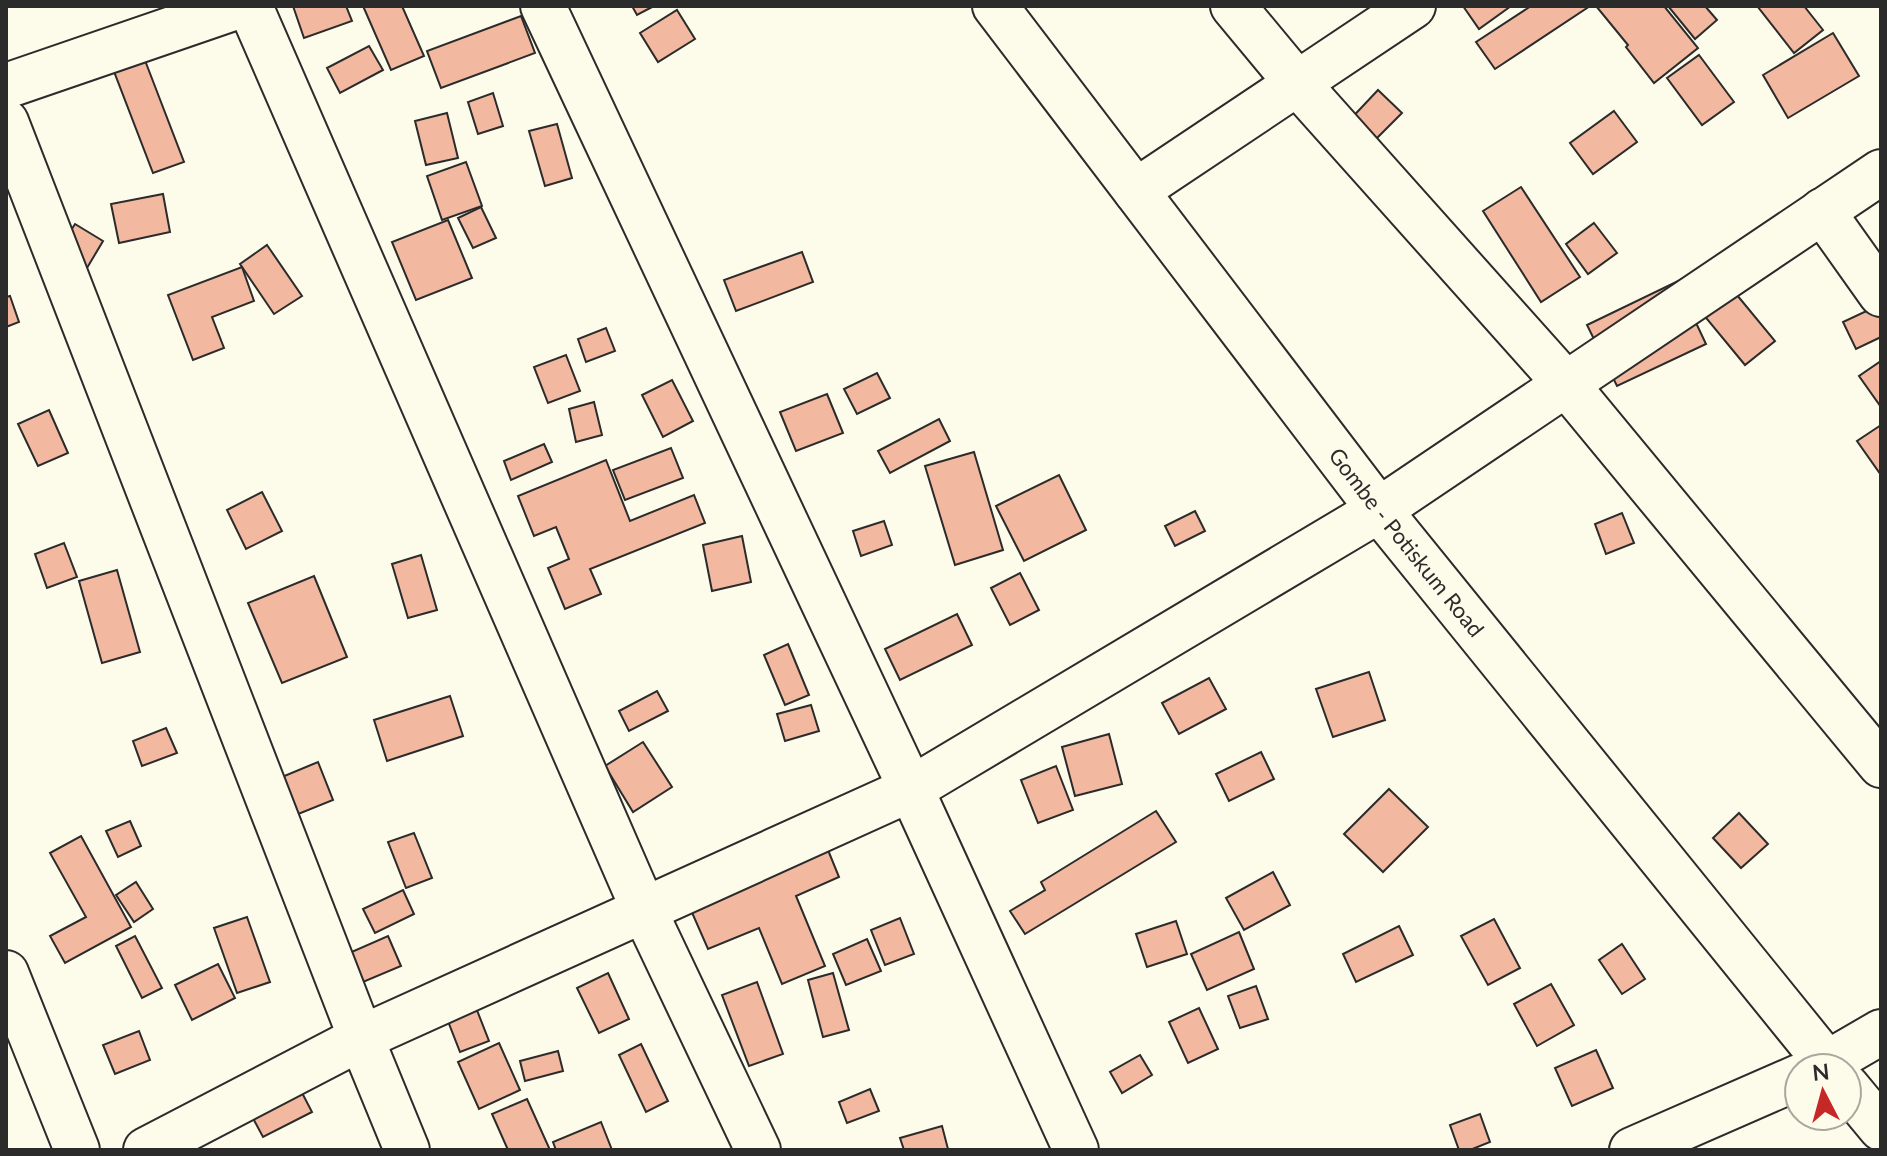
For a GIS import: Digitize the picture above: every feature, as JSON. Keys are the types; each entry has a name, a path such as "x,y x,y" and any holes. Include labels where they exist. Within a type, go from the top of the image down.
{"street":[{"path":"6,86 239,6"},
{"path":"250,6 643,908 758,1150"},
{"path":"543,6 911,789 1076,1150"},
{"name":"Gombe - Potiskum Road","path":"995,6 1379,510 1808,1052"},
{"path":"1233,6 1297,83 1566,384 1881,765"},
{"path":"1136,191 1413,6"},
{"path":"6,122 407,1150"},
{"path":"146,1150 361,1038 911,789 1379,510 1881,172"},
{"path":"1822,211 1881,294"},
{"path":"6,973 77,1150"},
{"path":"1854,1052 1881,1032"},
{"path":"1632,1150 1783,1090"},
{"name":"Gombe - Potiskum Road","path":"1863,1110 1881,1128"}],"building":[{"path":"293,6 346,6 352,21 304,38"},
{"path":"363,6 402,6 424,56 391,70"},
{"path":"632,6 654,6 637,15"},
{"path":"1463,6 1511,6 1479,29"},
{"path":"1531,6 1590,6 1495,69 1476,42"},
{"path":"1596,6 1664,6 1698,48 1654,83"},
{"path":"1668,6 1705,6 1717,20 1695,39"},
{"path":"1760,6 1804,6 1823,30 1794,53"},
{"path":"677,10 695,39 658,62 640,33"},
{"path":"521,16 535,53 441,88 427,51"},
{"path":"1833,33 1859,76 1788,118 1763,75"},
{"path":"369,46 383,70 340,93 327,68"},
{"path":"141,50 184,162 153,173 110,61"},
{"path":"1699,55 1734,102 1702,125 1667,78"},
{"path":"1378,90 1402,113 1368,147 1345,125"},
{"path":"493,93 503,126 478,134 468,102"},
{"path":"1614,111 1637,142 1593,174 1570,143"},
{"path":"447,113 458,158 426,165 415,121"},
{"path":"557,124 572,178 545,186 529,131"},
{"path":"466,162 482,206 442,220 427,176"},
{"path":"1521,187 1580,277 1541,302 1483,211"},
{"path":"163,194 170,232 119,243 111,204"},
{"path":"481,207 496,238 473,248 458,218"},
{"path":"448,220 472,278 416,300 392,242"},
{"path":"1594,223 1617,253 1588,274 1566,244"},
{"path":"75,224 103,241 87,268 58,251"},
{"path":"267,245 302,296 274,314 240,264"},
{"path":"802,252 813,282 736,311 724,280"},
{"path":"242,267 254,301 212,317 224,348 193,360 168,295"},
{"path":"1707,267 1689,308 1706,344 1617,386 1587,325"},
{"path":"1732,289 1775,341 1745,365 1702,313"},
{"path":"10,296 19,322 6,327 6,297"},
{"path":"1877,306 1881,314 1881,337 1856,349 1843,322"},
{"path":"606,328 615,351 586,362 578,339"},
{"path":"566,355 580,391 548,403 534,367"},
{"path":"1881,361 1881,407 1859,376"},
{"path":"877,373 890,398 857,414 844,389"},
{"path":"672,380 693,421 663,437 642,395"},
{"path":"827,394 843,433 796,451 780,412"},
{"path":"594,402 602,435 576,442 569,409"},
{"path":"49,410 68,453 38,466 18,424"},
{"path":"939,419 950,441 890,473 878,451"},
{"path":"1881,425 1881,475 1857,441"},
{"path":"544,444 552,462 511,480 504,461"},
{"path":"671,448 683,478 625,500 613,470"},
{"path":"974,452 1003,550 955,565 925,466"},
{"path":"606,460 630,521 694,495 705,523 590,569 601,594 565,609 548,568 569,559 556,527 534,536 518,496"},
{"path":"1059,475 1086,530 1024,561 996,506"},
{"path":"262,492 282,531 246,549 227,510"},
{"path":"1195,511 1205,531 1175,546 1165,526"},
{"path":"1622,513 1634,543 1606,554 1595,524"},
{"path":"884,521 892,545 861,556 853,531"},
{"path":"742,536 751,582 712,591 703,545"},
{"path":"64,543 77,577 47,588 35,554"},
{"path":"421,555 437,610 408,618 392,564"},
{"path":"117,570 140,652 102,663 79,581"},
{"path":"1020,573 1039,610 1010,625 991,588"},
{"path":"314,576 347,657 282,683 248,603"},
{"path":"957,614 972,645 900,680 885,649"},
{"path":"788,644 809,695 785,705 764,655"},
{"path":"1369,672 1385,720 1333,737 1316,689"},
{"path":"1209,678 1226,709 1179,734 1162,703"},
{"path":"657,691 668,711 629,731 619,711"},
{"path":"450,696 463,736 387,761 374,720"},
{"path":"811,705 819,731 785,741 777,714"},
{"path":"166,728 177,753 142,766 133,741"},
{"path":"1109,734 1122,784 1075,796 1062,747"},
{"path":"643,742 672,787 633,812 605,766"},
{"path":"1261,752 1274,779 1229,801 1216,774"},
{"path":"318,762 333,800 281,821 265,784"},
{"path":"1056,766 1073,810 1038,823 1021,780"},
{"path":"1389,789 1428,827 1383,872 1344,834"},
{"path":"1156,811 1176,842 1025,934 1010,911 1045,890 1041,882"},
{"path":"1739,813 1768,844 1741,868 1713,838"},
{"path":"130,821 141,846 118,857 106,831"},
{"path":"414,833 432,878 406,888 388,842"},
{"path":"81,836 131,927 65,963 50,936 86,917 50,853"},
{"path":"828,850 839,877 796,896 825,966 782,984 759,928 708,949 690,908"},
{"path":"1273,872 1290,905 1244,930 1226,898"},
{"path":"136,882 153,909 134,922 116,895"},
{"path":"403,890 414,914 375,933 363,909"},
{"path":"247,917 270,982 237,993 214,928"},
{"path":"900,918 914,954 885,965 871,930"},
{"path":"1494,919 1520,968 1488,985 1461,936"},
{"path":"1176,921 1187,954 1147,967 1136,934"},
{"path":"1399,926 1413,955 1356,982 1343,954"},
{"path":"1239,932 1254,969 1207,990 1191,954"},
{"path":"135,936 162,988 142,998 116,946"},
{"path":"388,936 401,966 344,990 331,961"},
{"path":"867,939 881,971 846,985 833,954"},
{"path":"1622,944 1645,979 1622,994 1599,960"},
{"path":"218,964 235,998 192,1020 175,985"},
{"path":"608,973 629,1019 599,1033 577,988"},
{"path":"833,973 849,1030 823,1037 808,980"},
{"path":"757,982 783,1054 749,1066 722,995"},
{"path":"1551,984 1574,1025 1537,1046 1514,1004"},
{"path":"1256,986 1268,1019 1240,1028 1228,996"},
{"path":"473,1000 489,1041 460,1052 444,1011"},
{"path":"1199,1008 1218,1049 1188,1063 1169,1022"},
{"path":"139,1031 150,1060 115,1074 103,1045"},
{"path":"499,1043 520,1090 479,1109 458,1062"},
{"path":"641,1044 668,1101 646,1112 619,1055"},
{"path":"1596,1050 1613,1088 1572,1106 1555,1068"},
{"path":"558,1051 563,1071 525,1081 520,1061"},
{"path":"1140,1055 1152,1075 1122,1093 1110,1072"},
{"path":"298,1085 312,1112 263,1137 248,1109"},
{"path":"870,1089 879,1111 847,1123 839,1102"},
{"path":"527,1099 550,1150 508,1150 492,1114"},
{"path":"1480,1114 1490,1142 1470,1150 1459,1150 1450,1125"},
{"path":"601,1122 612,1150 556,1150 553,1142"},
{"path":"942,1126 948,1149 904,1150 900,1138"}]}
